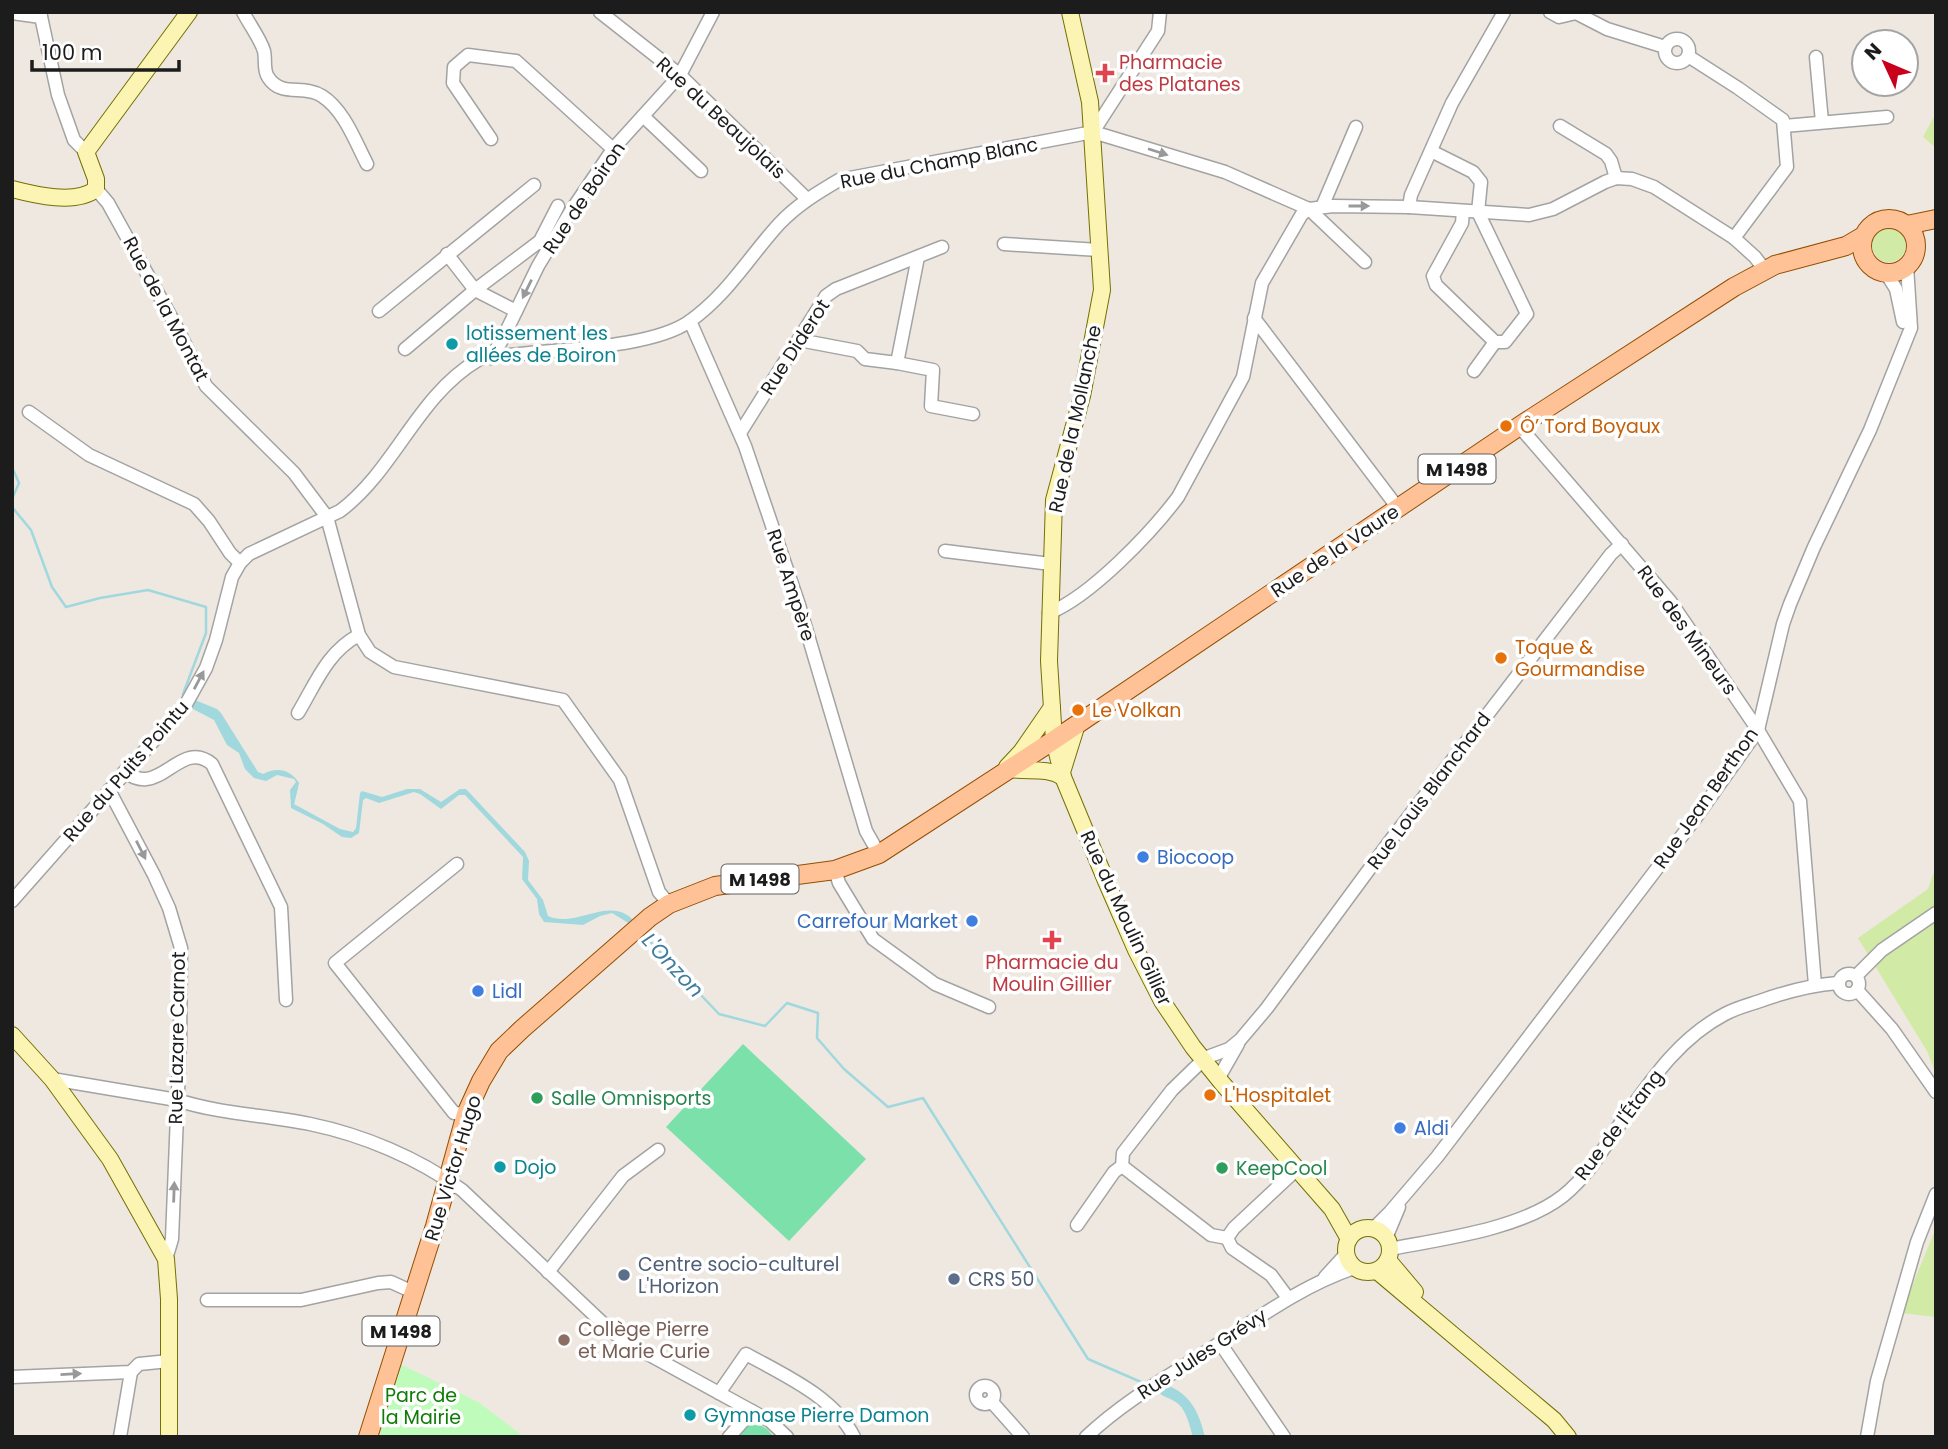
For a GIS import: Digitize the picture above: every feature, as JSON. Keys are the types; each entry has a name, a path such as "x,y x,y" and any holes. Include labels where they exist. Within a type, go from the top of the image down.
{"main road":[{"path":"12,188 59,197 90,193 96,189 96,179 86,152 189,12"},
{"name":"Rue de la Mollanche","path":"1054,740 1049,612 1054,500 1082,396 1102,290 1090,102 1070,12"},
{"name":"M 1498","path":"1821,253 1846,246 1863,236 1867,229 1880,220 1894,218 1907,225 1936,219"},
{"path":"1907,225 1917,245"},
{"path":"1886,273 1907,266 1917,245 1936,229"},
{"path":"1863,236 1865,259"},
{"name":"M 1498","path":"1821,253 1865,259 1874,269 1886,273"},
{"name":"Rue de la Vaure","path":"1076,724 1521,425 1734,287 1765,270 1798,257 1821,253"},
{"path":"1005,771 1052,707"},
{"path":"1005,771 1045,770 1063,774 1076,724"},
{"name":"M 1498","path":"668,904 716,886 835,870 879,854 1076,724"},
{"name":"Rue du Moulin Gillier","path":"1054,740 1063,774 1136,950 1162,1001 1202,1059 1369,1249 1460,1339 1554,1420 1568,1437"},
{"name":"Rue Victor Hugo","path":"368,1437 466,1115 481,1081 499,1051 668,904"},
{"path":"12,1035 52,1079 110,1159 166,1259 169,1299 169,1437"}],"street":[{"path":"243,12 264,50 266,76 276,86 288,91 304,89 320,94 335,106 367,164"},
{"name":"Rue du Beaujolais","path":"600,12 680,75 807,199"},
{"name":"Rue de Boiron","path":"491,358 538,266 571,211 613,149 680,75 713,12"},
{"path":"1160,12 1158,31 1093,132 1225,172 1315,208 1409,207 1510,215 1542,213 1597,185 1616,178 1632,179 1654,187 1734,238 1765,270"},
{"path":"1550,12 1559,17 1576,13 1606,29 1665,47 1673,40 1682,40 1688,47 1688,56 1783,120 1787,167 1734,238"},
{"path":"12,13 41,14 58,95 74,139 86,152"},
{"path":"1409,207 1410,195 1452,103 1498,15"},
{"path":"491,139 453,83 454,67 468,55 516,61 613,149"},
{"path":"1816,57 1822,122"},
{"path":"643,116 701,171"},
{"path":"1784,126 1887,117"},
{"path":"1560,126 1606,154 1616,178"},
{"path":"1049,612 1073,601 1115,564 1167,512 1178,497 1243,377 1262,284 1302,214 1315,208 1356,127"},
{"name":"Rue du Champ Blanc","path":"327,517 340,511 369,486 436,394 480,359 633,341 668,334 690,321 733,282 779,225 807,199 839,180 1093,132"},
{"path":"1431,151 1478,176 1481,187 1478,212 1528,314 1505,342 1495,342 1436,285 1433,275 1462,223 1463,211"},
{"path":"379,311 534,185"},
{"name":"Rue de la Montat","path":"96,189 103,195 114,214 206,386 294,473 327,517"},
{"path":"405,349 475,290 540,241 558,206"},
{"path":"1315,208 1364,262"},
{"path":"1004,244 1099,250"},
{"name":"Rue Diderot","path":"740,433 827,296 836,289 942,247"},
{"path":"447,254 475,290 516,311"},
{"path":"897,363 918,257"},
{"name":"Rue Jean Berthon","path":"1369,1249 1401,1200 1437,1157 1697,816 1758,730 1790,604 1870,430 1911,328 1907,266"},
{"path":"1886,273 1896,289 1907,340"},
{"path":"1254,318 1398,508"},
{"name":"Rue Ampère","path":"690,321 740,433 799,605 866,831 879,854"},
{"path":"799,340 856,351 865,359 933,370 931,405 973,414"},
{"path":"1474,371 1495,342"},
{"path":"29,412 89,455 194,504 240,563 249,554 327,517 359,635 370,652 394,667 563,700 620,780 659,892 668,904"},
{"name":"Rue des Mineurs","path":"1521,425 1525,433 1670,601 1758,730 1800,801 1815,985"},
{"name":"Rue Louis Blanchard","path":"1202,1059 1229,1049 1267,1008 1454,756 1611,554 1622,544"},
{"path":"945,551 1051,564"},
{"name":"Rue du Puits Pointu","path":"12,901 186,704 206,668 232,577 240,563"},
{"path":"298,713 331,655 344,643 359,635"},
{"path":"124,772 144,779 154,777 194,757 204,757 212,764 281,907 286,1000"},
{"name":"Rue Lazare Carnot","path":"109,790 154,875 169,908 181,948 172,1239 166,1259"},
{"path":"457,864 335,963 454,1113 466,1115"},
{"path":"835,870 839,883 873,939 934,984 989,1007"},
{"path":"1936,913 1882,950 1856,983 1936,1092"},
{"name":"Rue de l'Étang","path":"1369,1249 1490,1228 1537,1212 1563,1196 1591,1167 1657,1072 1687,1040 1726,1013 1815,985 1838,983 1850,975 1856,983"},
{"name":"Rue Louis Blanchard","path":"1218,1079 1240,1040"},
{"path":"1122,1166 1123,1153 1172,1090 1202,1059"},
{"path":"52,1079 310,1124 383,1146 448,1180 482,1208 610,1330 626,1342 770,1421 786,1437"},
{"path":"548,1272 623,1176 658,1150"},
{"path":"1077,1226 1114,1171 1122,1166"},
{"path":"1122,1166 1211,1235 1227,1238"},
{"path":"1227,1238 1234,1228 1297,1169"},
{"path":"1867,1437 1877,1381 1917,1242 1936,1194"},
{"path":"1227,1238 1232,1248 1271,1275 1288,1298"},
{"name":"Rue Jules Grévy","path":"1086,1437 1112,1412 1369,1249"},
{"path":"207,1300 301,1300 391,1282 413,1292"},
{"path":"1220,1343 1284,1437"},
{"path":"719,1393 746,1354 810,1391 846,1422 854,1437"},
{"path":"120,1437 131,1372 139,1364 169,1361"},
{"path":"12,1377 131,1372"},
{"path":"990,1401 1023,1437"},
{"path":"729,1437 752,1411"}],"green space":[{"path":"1936,113 1936,148 1923,137"},
{"path":"1889,228 1901,233 1906,245 1901,257 1889,262 1877,257 1872,245 1877,233"},
{"path":"1936,866 1936,1074 1927,1051 1858,938 1928,889"},
{"path":"743,1044 866,1159 789,1241 666,1127"},
{"path":"1936,1228 1936,1317 1901,1313"},
{"name":"Parc de la Mairie","path":"400,1364 478,1402 524,1437 379,1437"},
{"path":"749,1419 767,1429 774,1437 733,1437"}],"water":[{"path":"195,700 221,713 258,772 263,774 278,770 292,775 299,783 294,804 340,829 353,832 356,828 362,791 382,797 407,789 420,789 441,802 460,789 466,789 525,852 529,861 528,880 543,900 548,916 559,919 615,911 634,921 630,924 612,913 583,925 544,922 539,914 537,899 522,879 523,857 465,795 459,795 441,809 414,792 379,803 366,798 363,800 359,833 351,838 342,837 291,808 290,790 296,782 294,779 277,775 266,781 254,778 245,769 239,753 227,745 214,720 191,708"},
{"path":"1167,1385 1193,1405 1205,1437 1193,1437 1181,1407 1156,1390"}],"waterway":[{"name":"L'Onzon","path":"12,467 19,483 12,499"},
{"name":"L'Onzon","path":"12,507 31,530 52,587 66,607 148,590 206,607 206,633 183,694"},
{"name":"L'Onzon","path":"293,803 297,786"},
{"name":"L'Onzon","path":"641,932 719,1014 765,1026 787,1003 818,1013 817,1038 844,1069 888,1107 923,1098 1088,1359 1141,1382"}],"place":[{"name":"Pharmacie des Platanes","path":"1105,73"},
{"name":"lotissement les allées de Boiron","path":"452,344"},
{"name":"Ô’ Tord Boyaux","path":"1506,426"},
{"name":"Toque & Gourmandise","path":"1501,658"},
{"name":"Le Volkan","path":"1078,710"},
{"name":"Biocoop","path":"1143,857"},
{"name":"Carrefour Market","path":"972,921"},
{"name":"Pharmacie du Moulin Gillier","path":"1052,940"},
{"name":"Lidl","path":"478,991"},
{"name":"L'Hospitalet","path":"1210,1095"},
{"name":"Salle Omnisports","path":"537,1098"},
{"name":"Aldi","path":"1400,1128"},
{"name":"Dojo","path":"500,1167"},
{"name":"KeepCool","path":"1222,1168"},
{"name":"Centre socio-culturel L'Horizon","path":"624,1275"},
{"name":"CRS 50","path":"954,1279"},
{"name":"Collège Pierre et Marie Curie","path":"564,1340"},
{"name":"Gymnase Pierre Damon","path":"690,1415"}]}
